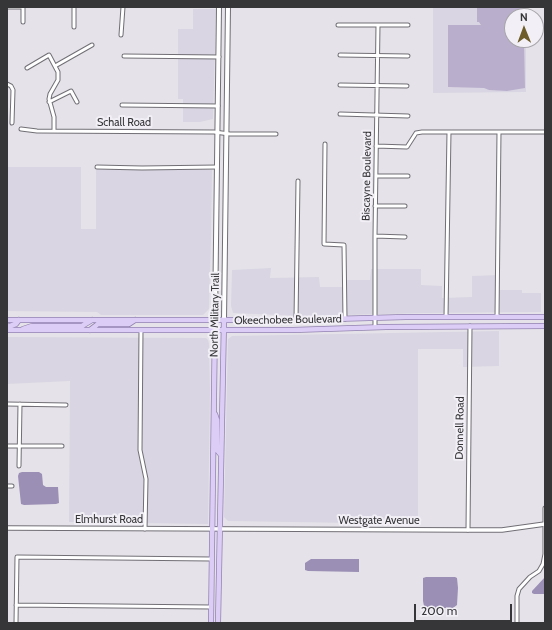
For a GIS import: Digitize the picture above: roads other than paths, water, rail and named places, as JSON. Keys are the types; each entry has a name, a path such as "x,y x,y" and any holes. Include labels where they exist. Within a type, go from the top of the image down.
{"main road":[{"name":"North Military Trail","path":"211,623 214,330 220,7"},
{"name":"North Military Trail","path":"218,623 224,330 228,7"},
{"path":"219,57 227,66"},
{"path":"217,180 222,183 225,189"},
{"name":"Okeechobee Boulevard","path":"7,320 296,320 545,317"},
{"path":"7,327 16,324 19,320"},
{"path":"20,330 32,326 82,326 92,320"},
{"path":"90,330 98,324 129,324 136,320"},
{"name":"Okeechobee Boulevard","path":"7,330 293,330 375,327 545,326"},
{"path":"213,411 217,420 217,450 221,456"}],"street":[{"path":"7,7 23,7 24,22"},
{"path":"74,7 74,27"},
{"path":"121,35 123,7"},
{"path":"338,25 408,25"},
{"name":"Biscayne Boulevard","path":"375,327 375,206 378,25"},
{"path":"55,66 92,45"},
{"path":"340,55 408,56"},
{"path":"27,68 49,56 59,74 49,96 54,117 54,131"},
{"path":"124,56 219,57"},
{"path":"7,84 11,86 13,90 12,123"},
{"path":"340,85 407,86"},
{"path":"50,102 71,91 77,102"},
{"path":"122,105 218,106"},
{"path":"340,114 408,116"},
{"name":"Schall Road","path":"21,129 54,131 218,132 226,134 276,134"},
{"path":"376,146 406,147 419,132 545,132"},
{"path":"446,317 449,132"},
{"path":"497,317 499,132"},
{"path":"325,144 324,244 344,245 345,319"},
{"path":"97,167 217,168"},
{"path":"376,176 408,176"},
{"path":"296,320 298,181"},
{"path":"375,206 405,206"},
{"path":"375,236 406,237"},
{"name":"Donnell Road","path":"468,530 470,326"},
{"path":"141,330 140,450 146,479 145,529"},
{"path":"7,404 66,405"},
{"path":"19,466 20,404"},
{"path":"7,446 62,446"},
{"path":"7,486 12,486"},
{"path":"517,623 517,596 519,589 530,577 539,571 543,564 545,554 545,508"},
{"name":"Westgate Avenue","path":"212,529 502,530 545,524"},
{"name":"Elmhurst Road","path":"7,528 212,529"},
{"path":"16,623 16,556 212,559"},
{"path":"16,605 211,607"}]}
